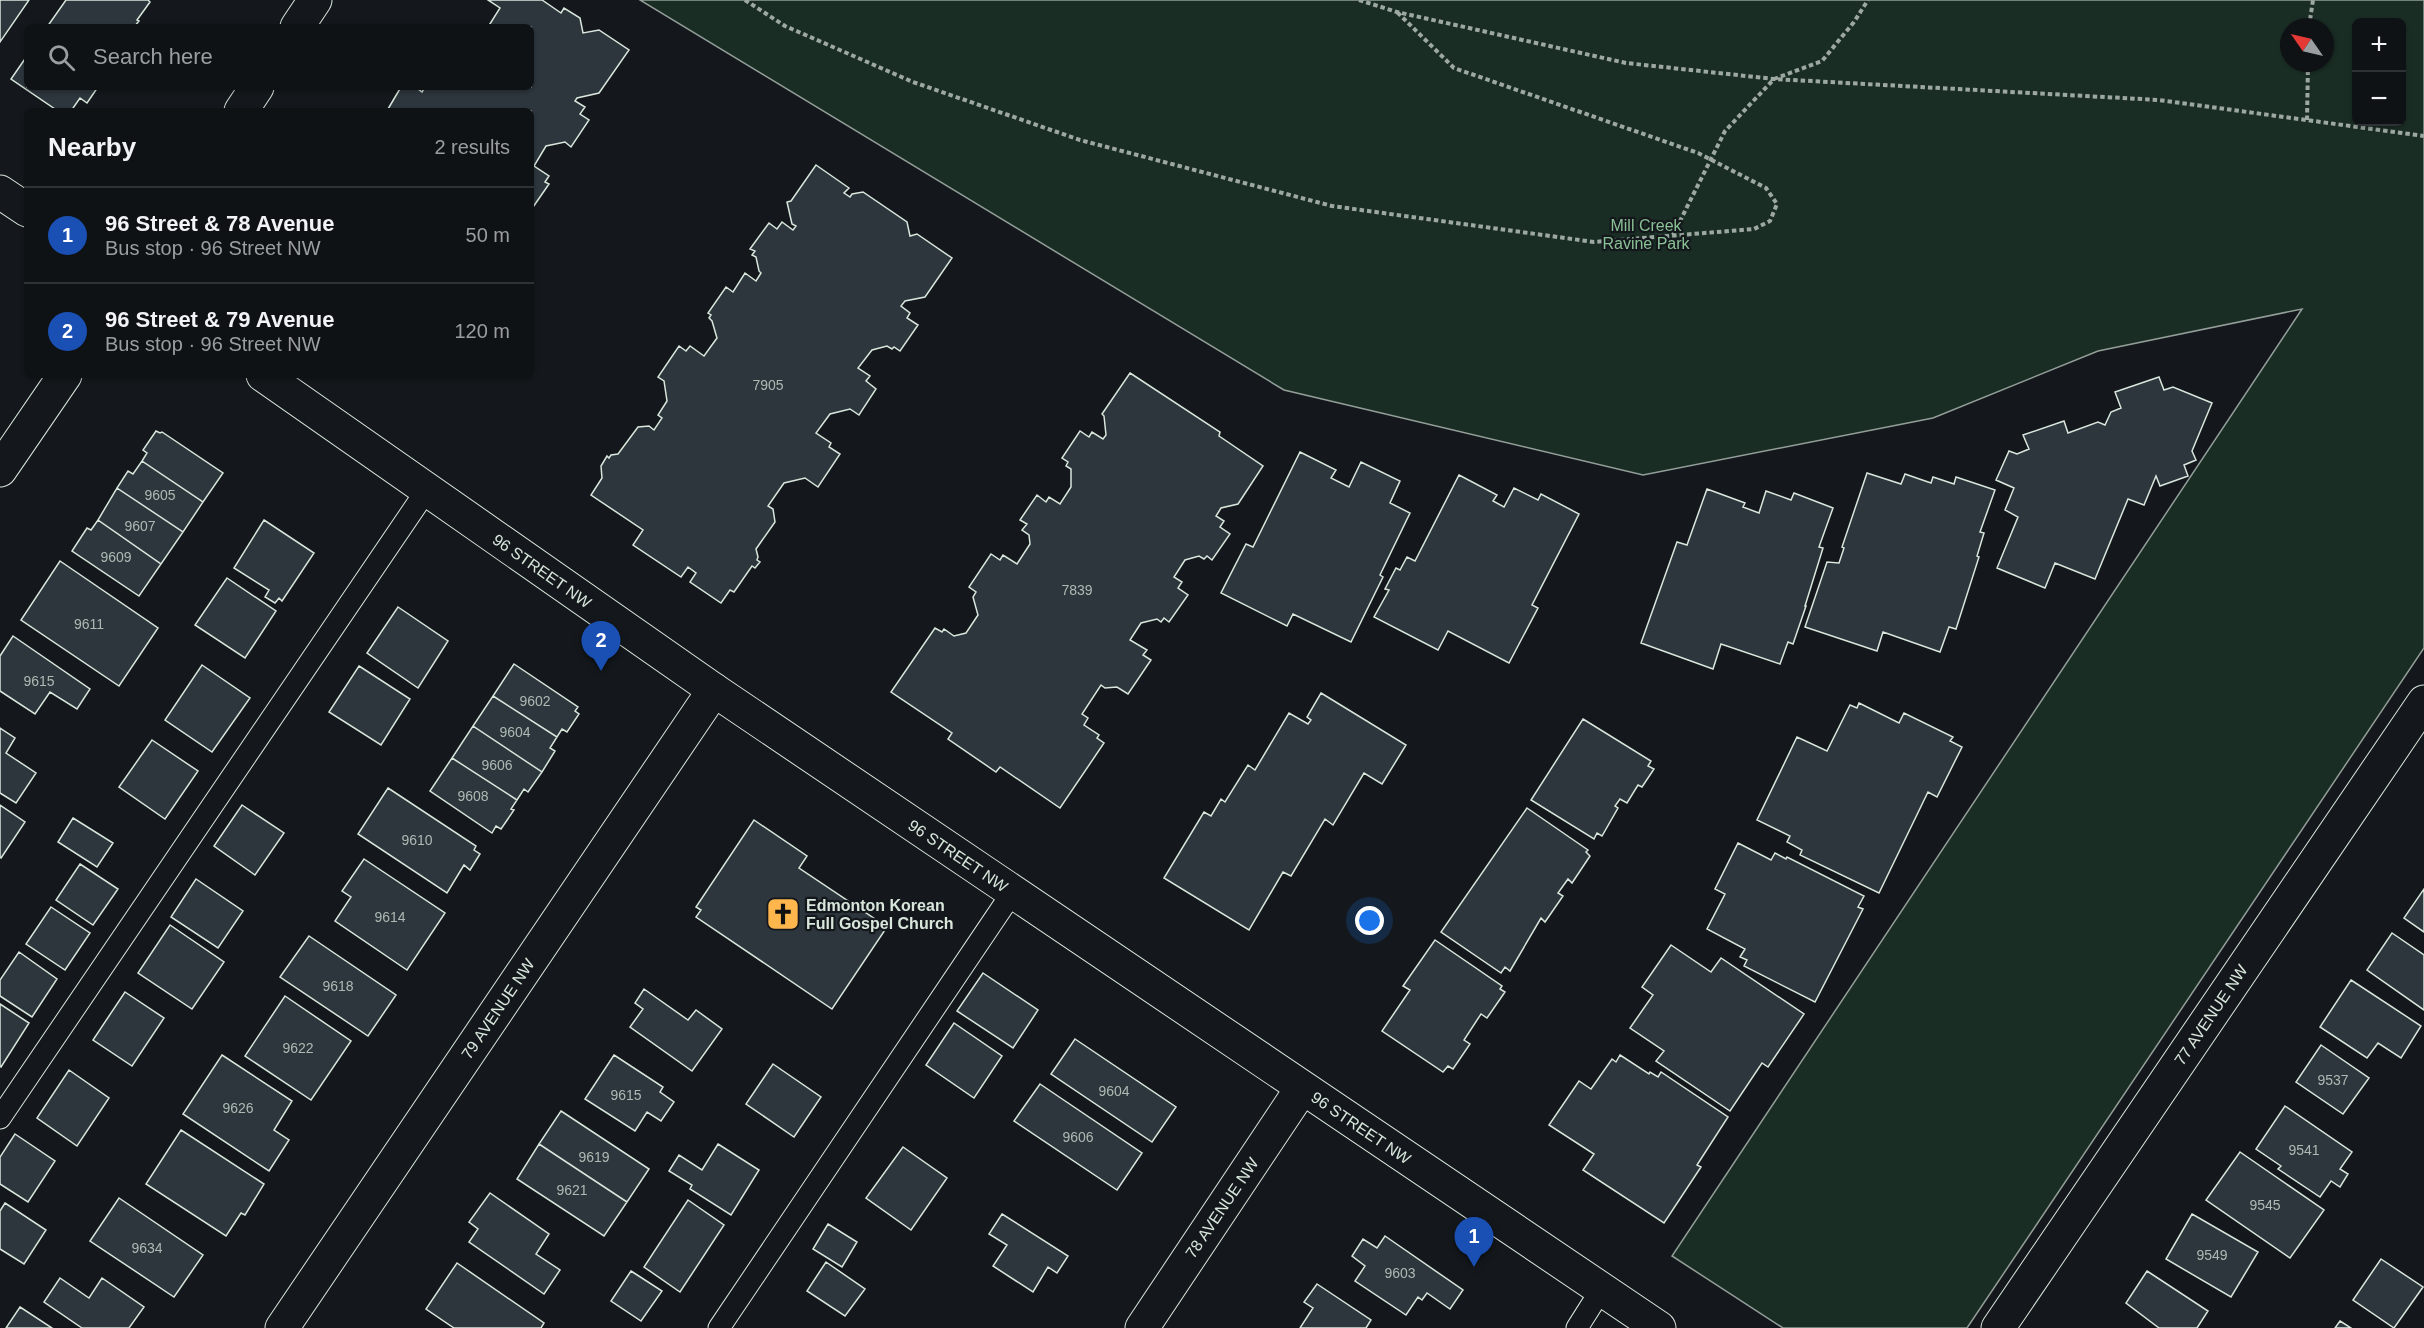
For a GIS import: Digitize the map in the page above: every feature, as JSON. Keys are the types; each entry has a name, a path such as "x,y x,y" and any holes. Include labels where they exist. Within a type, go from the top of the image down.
{"street":[{"path":"299,24 315,0"},
{"path":"243,108 255,90"},
{"path":"0,192 24,208"},
{"path":"0,470 63,378"},
{"name":"96 STREET NW","path":"267,378 714,690 1659,1328"},
{"name":"79 AVENUE NW","path":"282,1328 714,690"},
{"name":"77 AVENUE NW","path":"1998,1328 2424,702"},
{"name":"78 AVENUE NW","path":"1142,1328 1302,1088"}],"lane":[{"path":"0,1118 426,491"},
{"path":"718,1328 1012,893"},
{"path":"1577,1328 1602,1290"}],"path":[{"path":"745,0 785,26 902,77 1047,129 1080,140 1332,206 1594,242 1754,229 1770,222 1777,204 1766,188 1698,153 1454,68 1397,12"},
{"path":"1359,0 1397,12 1626,63 1774,79 2159,100 2424,136"},
{"path":"1672,236 1725,131 1774,79 1822,61 1854,22 1868,0"},
{"path":"2310,18 2313,0"},
{"path":"2307,120 2308,72"}],"green space":[{"name":"Mill Creek Ravine Park","path":"640,0 2424,0 2424,648 1967,1328 1783,1328 1672,1256 2302,309 2098,351 1933,418 1643,475 1284,390"}],"building":[{"path":"0,0 29,0 0,42"},
{"path":"66,0 148,0 150,2 136,24 49,24"},
{"path":"488,0 542,0 561,13 564,8 580,18 583,33 599,30 629,50 599,93 577,98 575,101 585,107 580,114 589,120 571,147 565,142 546,146 534,166 534,108 389,108 399,90 422,92 423,90 534,90 534,24 490,24 500,8"},
{"path":"24,60 24,88 11,79"},
{"path":"27,90 96,90 87,103 80,98 73,108 54,108"},
{"path":"816,165 849,188 844,193 850,197 852,194 863,192 907,222 910,236 917,234 952,258 925,297 905,301 901,306 910,313 907,318 918,325 900,351 887,346 872,350 858,368 870,376 866,381 876,389 859,415 850,409 830,414 816,433 831,443 829,447 840,454 818,487 805,478 784,483 768,506 773,509 775,522 756,549 757,560 760,562 755,568 752,566 734,592 730,590 721,603 690,582 696,573 688,567 681,577 633,545 643,530 591,495 602,478 601,466 607,456 609,458 611,455 618,454 638,427 649,426 654,430 662,418 658,415 667,401 664,381 658,377 679,346 686,351 690,346 704,356 717,338 709,318 711,315 708,313 726,287 733,292 745,273 756,281 761,273 756,257 752,255 755,251 750,249 769,223 777,229 782,222 793,230 796,226 792,224 787,202 791,201"},
{"path":"534,166 549,176 545,182 549,184 534,206"},
{"path":"1130,373 1220,432 1219,436 1263,466 1238,504 1221,508 1216,516 1224,521 1220,527 1230,534 1212,560 1207,556 1204,559 1199,556 1185,560 1174,577 1182,582 1178,588 1188,595 1169,622 1164,618 1161,622 1157,619 1141,623 1130,640 1147,650 1143,655 1151,660 1128,694 1117,687 1105,688 1101,685 1082,714 1088,718 1084,725 1099,735 1097,738 1104,743 1060,808 1000,767 996,772 948,739 952,733 891,692 935,628 942,632 944,629 954,636 966,633 978,615 973,597 976,592 969,587 991,554 1000,560 1003,555 1017,564 1030,544 1029,535 1022,530 1027,524 1020,520 1037,495 1046,502 1049,497 1060,504 1071,487 1071,469 1066,466 1068,462 1062,458 1080,431 1089,437 1092,432 1103,439 1106,435 1102,414"},
{"path":"2159,377 2164,390 2173,387 2212,403 2192,451 2196,460 2184,465 2188,476 2160,486 2156,476 2144,505 2128,499 2095,579 2055,563 2045,588 1997,568 2018,517 2005,510 2014,488 1996,480 2009,451 2017,454 2029,449 2023,435 2064,421 2068,433 2098,422 2105,425 2111,412 2121,408 2115,392"},
{"path":"156,431 162,432 223,473 203,502 142,461 147,453 143,450"},
{"path":"1300,452 1336,470 1331,478 1349,487 1361,462 1400,481 1390,503 1410,513 1380,575 1383,577 1351,642 1293,614 1287,626 1221,593 1246,544 1253,547"},
{"path":"142,461 203,502 183,532 117,488 128,471 133,474"},
{"path":"1867,473 1901,484 1905,474 1931,483 1933,477 1954,484 1956,477 1995,490 1980,532 1984,533 1977,556 1979,557 1956,629 1949,627 1940,652 1883,632 1877,651 1805,627 1827,562 1839,563 1844,548 1842,547"},
{"path":"1459,475 1497,495 1493,501 1504,507 1514,488 1538,500 1541,494 1579,514 1532,605 1538,608 1509,663 1448,631 1438,650 1374,617 1389,590 1385,589 1396,568 1400,570 1407,557 1415,561"},
{"path":"117,488 183,532 161,564 98,520"},
{"path":"1707,489 1745,503 1743,507 1759,513 1766,491 1791,500 1794,493 1833,508 1819,547 1823,548 1806,606 1793,644 1788,642 1780,664 1721,644 1713,669 1641,643 1677,542 1687,545"},
{"path":"98,520 161,564 139,596 72,551 87,528 91,530"},
{"path":"264,520 314,553 282,601 279,598 275,603 265,597 269,590 234,568"},
{"path":"60,561 158,628 119,686 21,620"},
{"path":"227,578 276,611 245,658 195,625"},
{"path":"398,607 448,641 418,688 367,653"},
{"path":"13,636 90,689 77,709 50,692 35,714 0,691 0,656"},
{"path":"514,664 578,707 575,711 579,714 567,732 562,729 557,737 493,696"},
{"path":"202,665 250,698 212,752 165,720"},
{"path":"359,666 410,699 381,745 329,712"},
{"path":"1321,693 1406,745 1382,784 1364,773 1333,825 1325,819 1291,876 1283,872 1249,930 1164,878 1204,812 1211,816 1221,799 1225,802 1248,765 1255,770 1289,713 1308,724 1311,720 1307,717"},
{"path":"493,696 557,737 550,748 555,751 542,772 473,726"},
{"path":"1859,703 1899,723 1904,713 1953,737 1950,741 1962,747 1937,797 1928,792 1879,893 1800,855 1802,850 1787,842 1790,836 1757,820 1797,737 1827,751 1850,705 1857,708"},
{"path":"1583,719 1651,761 1648,766 1654,769 1642,787 1638,785 1627,803 1620,799 1615,806 1618,808 1602,836 1597,833 1594,839 1531,800"},
{"path":"473,726 542,772 528,792 524,789 517,800 452,758"},
{"path":"0,728 15,738 6,753 36,773 16,803 0,793"},
{"path":"152,740 198,771 165,819 119,787"},
{"path":"452,758 517,800 511,809 514,810 501,829 496,826 492,833 430,791"},
{"path":"388,788 476,846 474,850 480,854 470,870 464,865 447,893 358,834"},
{"path":"0,805 25,822 1,858 0,857"},
{"path":"242,805 284,833 255,875 214,846"},
{"path":"1527,808 1588,850 1586,852 1590,856 1572,883 1568,879 1558,893 1563,896 1545,922 1541,918 1510,971 1505,967 1501,973 1441,932"},
{"path":"73,818 113,843 97,867 58,842"},
{"name":"Edmonton Korean Full Gospel Church","path":"754,820 807,856 799,868 887,927 832,1009 696,917 701,910 696,907"},
{"path":"1738,843 1771,860 1775,853 1786,859 1787,857 1864,896 1858,907 1863,909 1815,1002 1744,966 1747,960 1740,957 1745,949 1707,929 1725,894 1715,889"},
{"path":"364,859 445,913 407,970 335,921 351,897 342,891"},
{"path":"80,864 118,889 93,925 56,900"},
{"path":"196,879 243,911 218,948 171,917"},
{"path":"2424,889 2424,932 2404,918"},
{"path":"51,907 90,933 65,970 26,944"},
{"path":"170,925 224,962 192,1009 138,973"},
{"path":"2392,933 2424,955 2424,1010 2367,970"},
{"path":"309,936 396,995 368,1036 280,977"},
{"path":"1435,940 1502,986 1500,989 1505,992 1487,1018 1481,1014 1464,1040 1470,1044 1453,1069 1448,1066 1443,1072 1382,1031 1410,990 1403,986"},
{"path":"1671,945 1711,972 1721,958 1804,1014 1768,1067 1762,1063 1730,1111 1656,1061 1664,1051 1630,1028 1653,995 1642,987"},
{"path":"19,952 57,979 32,1017 0,996 0,980"},
{"path":"983,973 1038,1010 1013,1048 957,1011"},
{"path":"2351,980 2421,1026 2401,1058 2378,1043 2367,1058 2320,1027"},
{"path":"644,989 688,1020 696,1010 722,1029 692,1071 630,1027 643,1009 635,1003"},
{"path":"125,992 164,1018 132,1066 93,1040"},
{"path":"285,996 351,1041 311,1100 245,1056"},
{"path":"0,1004 29,1023 1,1067 0,1066"},
{"path":"954,1023 1002,1056 974,1098 926,1065"},
{"path":"1075,1039 1176,1107 1152,1142 1051,1074"},
{"path":"2321,1045 2369,1078 2343,1114 2296,1082"},
{"path":"222,1055 292,1101 274,1130 289,1140 269,1171 183,1114"},
{"path":"614,1055 663,1087 660,1092 674,1102 661,1121 647,1112 635,1131 585,1099"},
{"path":"1620,1055 1649,1074 1650,1072 1658,1077 1661,1072 1728,1117 1697,1165 1701,1167 1664,1223 1583,1170 1594,1154 1549,1125 1579,1081 1591,1089 1612,1059 1616,1062"},
{"path":"773,1064 821,1097 794,1137 746,1104"},
{"path":"69,1070 109,1098 77,1146 37,1118"},
{"path":"1040,1084 1142,1153 1117,1190 1014,1121"},
{"path":"2285,1106 2352,1152 2340,1169 2348,1174 2340,1187 2331,1181 2320,1197 2278,1169 2281,1166 2256,1149"},
{"path":"561,1111 649,1169 627,1202 539,1144"},
{"path":"181,1130 264,1184 245,1215 241,1213 226,1236 146,1184"},
{"path":"15,1134 55,1161 28,1202 0,1184 0,1157"},
{"path":"539,1144 627,1202 604,1236 517,1179"},
{"path":"718,1144 759,1170 731,1215 690,1189 692,1185 669,1171 679,1155 702,1170"},
{"path":"903,1147 947,1178 911,1230 866,1198"},
{"path":"2240,1152 2324,1210 2290,1258 2206,1200"},
{"path":"490,1193 549,1234 536,1254 560,1270 544,1294 469,1242 478,1229 469,1222"},
{"path":"119,1198 203,1255 174,1297 90,1241"},
{"path":"688,1200 724,1225 680,1292 644,1267"},
{"path":"5,1203 46,1230 24,1264 0,1249 0,1211"},
{"path":"1002,1214 1068,1256 1057,1273 1048,1267 1033,1292 993,1266 1007,1245 989,1234"},
{"path":"2192,1214 2258,1252 2231,1297 2166,1259"},
{"path":"828,1224 857,1242 842,1267 813,1249"},
{"path":"1385,1236 1463,1290 1450,1309 1427,1293 1422,1300 1418,1297 1406,1315 1355,1281 1365,1266 1352,1256 1363,1239 1377,1248"},
{"path":"2381,1259 2423,1287 2394,1328 2353,1300"},
{"path":"826,1262 865,1289 845,1316 807,1291"},
{"path":"457,1263 544,1323 541,1328 454,1328 426,1309"},
{"path":"631,1271 662,1291 641,1321 611,1301"},
{"path":"2147,1271 2208,1311 2197,1328 2159,1328 2126,1303"},
{"path":"60,1278 89,1298 102,1278 144,1307 129,1328 82,1328 44,1302"},
{"path":"1317,1284 1371,1320 1366,1328 1300,1328 1313,1308 1304,1302"},
{"path":"20,1307 52,1328 6,1328"},
{"path":"2340,1321 2351,1328 2335,1328"}],"place":[{"name":"96 Street & 79 Avenue","path":"601,671"},
{"name":"Edmonton Korean Full Gospel Church","path":"783,914"},
{"name":"96 Street & 78 Avenue","path":"1474,1267"}]}
